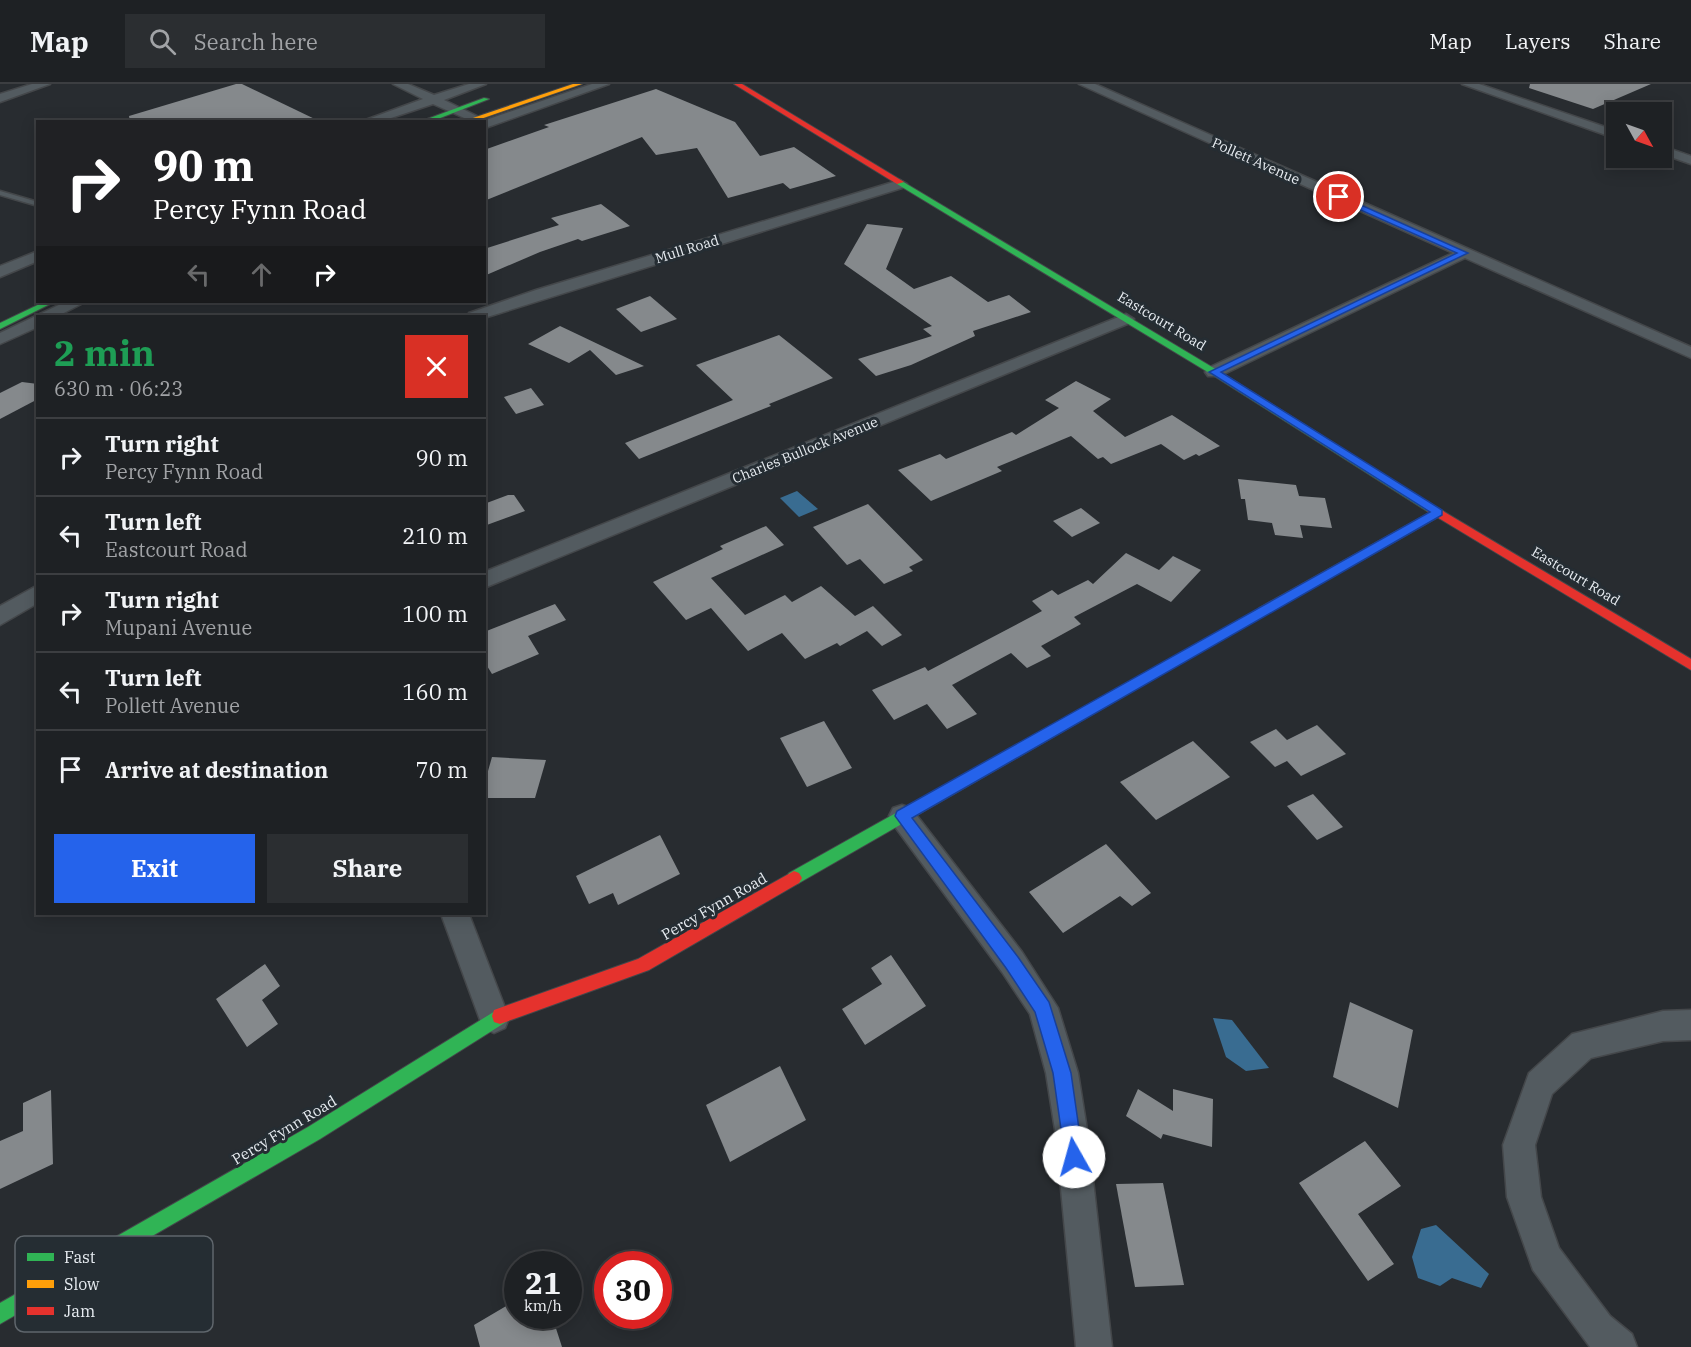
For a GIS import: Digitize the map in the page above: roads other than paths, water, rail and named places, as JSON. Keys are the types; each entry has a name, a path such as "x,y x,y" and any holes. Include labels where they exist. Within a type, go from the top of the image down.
{"main road":[{"path":"427,120 534,84"},
{"path":"477,120 579,84"},
{"name":"Eastcourt Road","path":"737,84 1691,664"},
{"path":"0,326 48,303"},
{"name":"Percy Fynn Road","path":"135,1236 314,1133 494,1018 643,965 1438,512"},
{"name":"Percy Fynn Road","path":"0,1314 15,1305"}],"street":[{"path":"0,98 44,84"},
{"path":"399,84 456,109 472,120"},
{"path":"372,120 432,98 480,84"},
{"path":"477,120 603,84"},
{"name":"Pollett Avenue","path":"1085,84 1691,353"},
{"path":"1468,84 1606,131"},
{"path":"1672,153 1691,160"},
{"name":"Mull Road","path":"478,315 542,293 900,184"},
{"path":"1214,372 1464,253"},
{"path":"0,272 36,256"},
{"path":"48,315 75,303"},
{"name":"Charles Bullock Avenue","path":"486,580 1126,320"},
{"path":"0,339 36,322"},
{"path":"0,617 36,593"},
{"path":"902,816 1012,962 1043,1008 1062,1073 1094,1347"},
{"path":"455,915 494,1018"},
{"path":"1619,1347 1598,1329 1545,1258 1524,1197 1520,1144 1540,1084 1583,1045 1663,1026 1691,1025"}],"lane":[{"path":"0,193 36,203"}],"water":[{"path":"797,491 818,509 799,517 780,498"},
{"path":"1213,1018 1232,1020 1269,1068 1246,1071 1226,1057"},
{"path":"1436,1225 1489,1274 1481,1288 1452,1278 1440,1286 1418,1278 1412,1257 1421,1229"}]}
